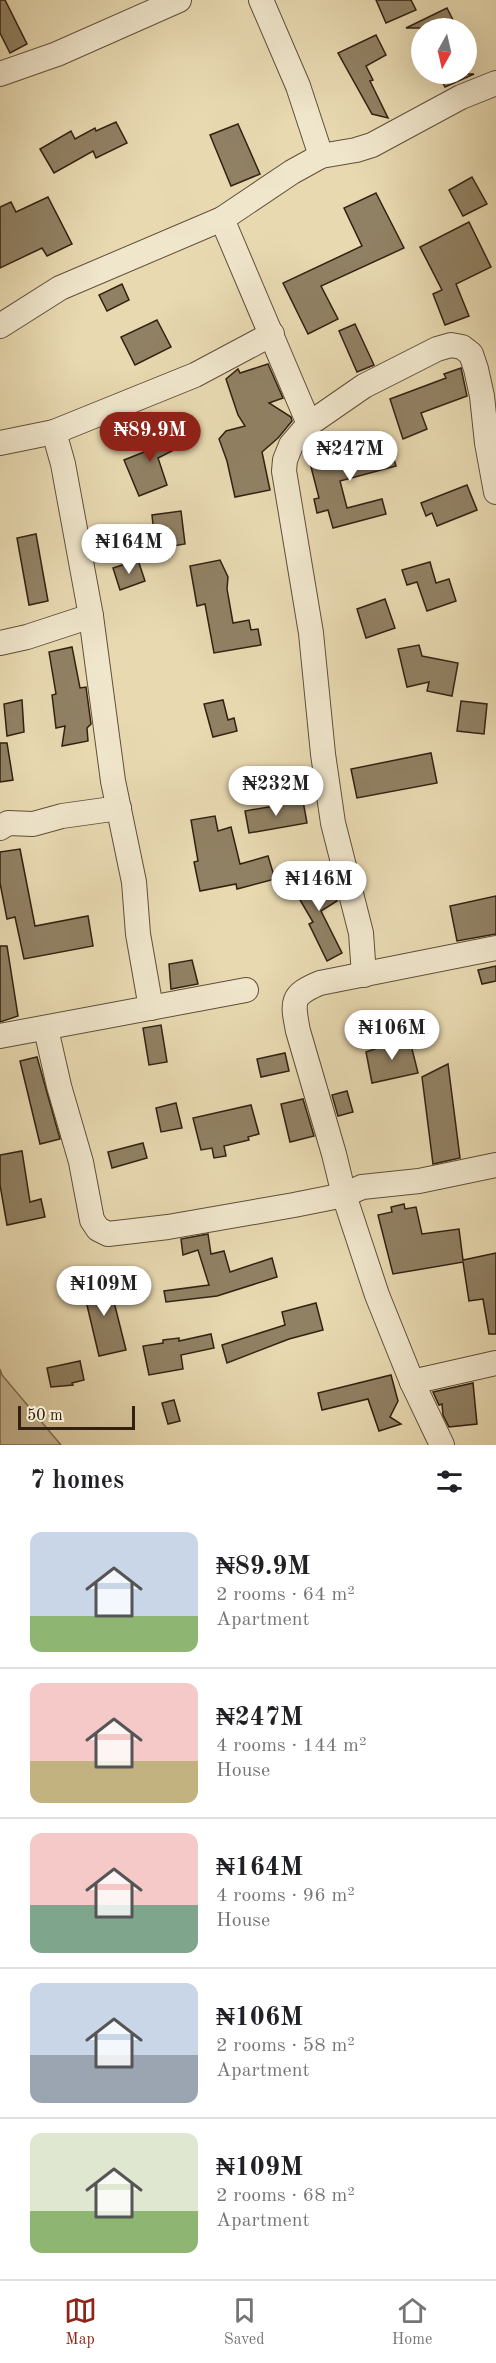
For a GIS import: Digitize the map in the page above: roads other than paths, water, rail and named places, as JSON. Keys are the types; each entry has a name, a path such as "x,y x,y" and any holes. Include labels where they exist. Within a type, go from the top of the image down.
{"street":[{"path":"0,74 57,54 179,0"},
{"path":"261,0 298,86 321,156"},
{"path":"0,326 60,288 222,219 292,172 321,156 372,145 461,97 496,83"},
{"path":"222,219 309,424"},
{"path":"0,443 54,432 195,375 272,334"},
{"path":"364,975 361,933 333,823 323,754 311,633 284,471 285,460 291,445 309,424 364,386 437,349 450,345 462,347 471,354 482,396 487,443 496,492"},
{"path":"54,432 63,464 91,616 102,705 118,808 134,882 138,934 151,1008"},
{"path":"0,643 27,637 91,616"},
{"path":"0,828 8,823 33,824 62,816 118,808"},
{"path":"442,1445 412,1383 376,1295 344,1196 298,1031 294,1014 295,1001 302,990 320,983 496,948"},
{"path":"0,1036 246,990"},
{"path":"46,1029 59,1086 81,1162 92,1220 98,1229 108,1234 344,1196 362,1187 419,1180 496,1165"},
{"path":"412,1383 496,1363"}]}
